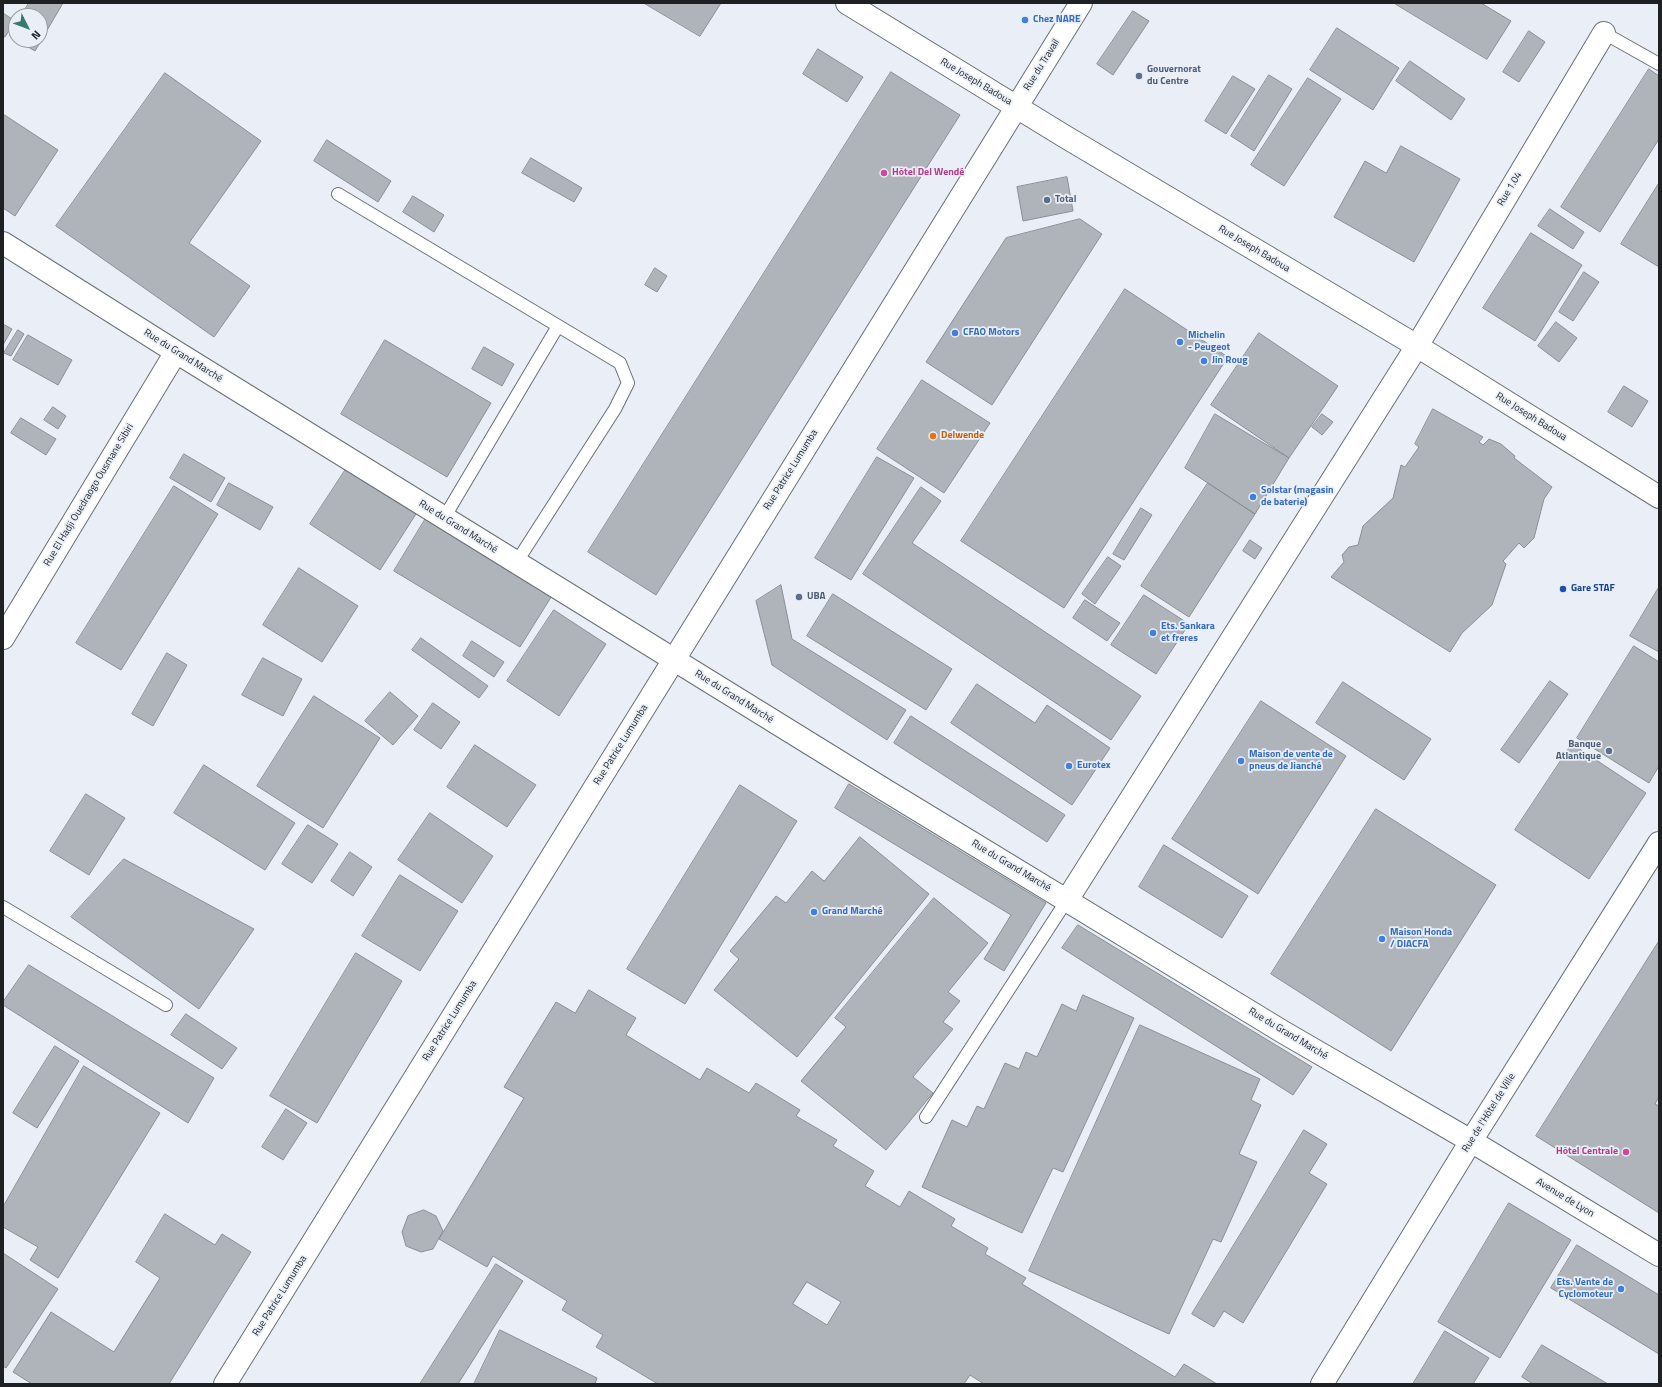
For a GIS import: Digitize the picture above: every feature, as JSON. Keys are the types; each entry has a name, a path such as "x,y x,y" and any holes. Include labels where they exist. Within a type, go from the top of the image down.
{"street":[{"name":"Rue Joseph Badoua","path":"847,3 1071,140 1417,346 1659,497"},
{"name":"Rue du Travail","path":"1016,106 1081,3"},
{"name":"Rue 1.04","path":"1067,900 1417,346 1604,33"},
{"name":"Rue Patrice Lumumba","path":"225,1384 1016,106"},
{"name":"Rue du Grand Marché","path":"3,243 516,563 878,786 1283,1032 1471,1141"},
{"name":"Rue El Hadji Ouedraogo Ousmane Sibiri","path":"3,638 176,352"},
{"name":"Rue de l'Hôtel de Ville","path":"1322,1384 1471,1141 1659,843"},
{"name":"Avenue de Lyon","path":"1471,1141 1659,1255"}],"lane":[{"path":"1604,33 1659,64"},
{"path":"338,194 620,363 628,383 615,409 516,563"},
{"path":"444,518 558,326"},
{"path":"926,1117 1067,900"},
{"path":"3,907 166,1005"}],"building":[{"path":"29,3 63,3 48,29 48,8 26,8"},
{"path":"644,3 721,3 700,36"},
{"path":"1394,3 1481,3 1511,21 1487,59"},
{"path":"1133,11 1149,21 1113,75 1097,64"},
{"path":"3,13 8,16 8,32 5,37 3,36"},
{"path":"1337,28 1399,68 1373,110 1310,70"},
{"path":"1529,31 1545,42 1519,82 1503,72"},
{"path":"30,48 37,48 35,51"},
{"path":"818,49 863,77 847,102 803,74"},
{"path":"1410,61 1465,99 1451,120 1396,81"},
{"path":"1649,69 1659,76 1659,139 1600,232 1561,207"},
{"path":"891,72 960,115 656,595 588,552"},
{"path":"165,73 261,141 189,243 250,286 214,337 56,226"},
{"path":"1269,75 1292,89 1254,151 1231,136"},
{"path":"1233,76 1255,89 1226,134 1205,121"},
{"path":"1308,78 1341,99 1284,186 1251,165"},
{"path":"3,114 58,150 15,216 3,208"},
{"path":"327,140 391,181 378,202 314,161"},
{"path":"1401,146 1460,179 1414,262 1334,217 1365,161 1386,173"},
{"path":"531,158 582,188 574,202 522,173"},
{"path":"1067,177 1073,211 1023,221 1017,187"},
{"path":"1659,183 1659,267 1621,244"},
{"path":"413,196 444,215 434,232 403,212"},
{"path":"1550,209 1584,232 1573,249 1538,226"},
{"path":"1080,219 1102,234 992,405 926,362 1006,238"},
{"path":"1531,233 1582,265 1535,341 1483,308"},
{"path":"655,268 667,276 657,292 645,285"},
{"path":"1584,272 1599,282 1573,321 1559,312"},
{"path":"1125,289 1228,357 1064,608 961,541"},
{"path":"1556,322 1577,338 1559,362 1538,346"},
{"path":"3,324 12,329 3,345"},
{"path":"18,330 24,334 11,356 4,353"},
{"path":"1259,333 1338,386 1289,458 1211,405"},
{"path":"28,335 72,360 58,385 13,360"},
{"path":"385,340 491,403 447,477 341,414"},
{"path":"484,347 514,364 502,386 472,369"},
{"name":"Delwende","path":"922,380 990,423 944,493 877,449"},
{"path":"1624,386 1648,401 1632,427 1608,412"},
{"path":"53,407 66,416 58,429 44,420"},
{"path":"1433,409 1483,437 1479,442 1483,445 1489,439 1501,444 1515,456 1514,458 1552,487 1544,499 1534,538 1524,548 1519,543 1503,561 1506,564 1492,605 1462,633 1450,652 1331,577 1344,562 1342,555 1349,547 1358,545 1363,526 1393,498 1401,465 1405,467 1419,447 1415,444"},
{"path":"1215,414 1289,458 1255,514 1185,468"},
{"path":"1322,414 1333,422 1322,435 1312,427"},
{"path":"21,418 56,439 46,455 11,433"},
{"path":"184,454 225,478 211,502 170,478"},
{"path":"877,457 914,478 851,580 815,558"},
{"path":"346,469 416,514 380,570 310,524"},
{"path":"229,483 273,507 260,530 217,505"},
{"path":"1208,483 1255,514 1189,617 1141,586"},
{"path":"174,486 218,514 121,670 76,643"},
{"path":"921,487 941,501 912,543 1141,696 1111,740 863,574"},
{"path":"1141,508 1152,515 1124,560 1113,554"},
{"path":"426,518 553,594 520,647 394,571"},
{"path":"1250,540 1262,548 1255,559 1243,551"},
{"path":"1108,557 1121,566 1095,604 1082,594"},
{"path":"299,568 358,606 322,662 263,625"},
{"path":"781,585 792,639 906,710 887,740 772,665 756,601"},
{"path":"1659,587 1659,652 1630,636"},
{"path":"833,594 952,669 926,710 807,636"},
{"path":"1144,595 1189,624 1156,674 1111,645"},
{"path":"1085,600 1120,623 1107,641 1073,618"},
{"path":"554,610 606,644 559,716 507,681"},
{"path":"421,638 488,686 479,698 412,650"},
{"path":"472,641 504,662 494,677 463,656"},
{"path":"1634,646 1659,662 1659,766 1649,783 1577,738"},
{"path":"167,653 187,665 153,726 132,714"},
{"path":"263,658 302,679 283,716 242,695"},
{"path":"1550,681 1568,694 1519,763 1501,750"},
{"path":"1343,682 1431,739 1404,780 1316,723"},
{"path":"977,684 1035,723 1047,705 1110,748 1072,805 951,723"},
{"path":"390,692 418,716 393,745 365,721"},
{"path":"314,696 380,738 323,828 257,786"},
{"path":"1261,701 1346,756 1258,894 1172,839"},
{"path":"433,703 460,722 441,749 414,730"},
{"path":"911,716 1065,815 1047,842 894,743"},
{"path":"1572,744 1646,793 1589,879 1515,830"},
{"path":"475,745 536,785 507,827 447,787"},
{"path":"204,765 295,823 265,870 174,813"},
{"path":"849,784 1046,903 1004,971 984,959 1011,915 835,808"},
{"path":"740,785 797,821 685,1004 627,969"},
{"path":"86,794 125,818 89,875 50,851"},
{"path":"1376,809 1496,885 1391,1051 1271,974"},
{"path":"430,813 493,856 462,903 398,860"},
{"path":"308,825 338,844 312,883 282,864"},
{"path":"860,837 929,894 797,1057 714,990 739,959 730,951 776,896 786,903 812,871 824,881"},
{"path":"1164,845 1248,896 1222,938 1139,887"},
{"path":"350,852 372,867 353,896 331,881"},
{"path":"124,859 254,929 199,1009 71,917"},
{"path":"400,875 458,911 420,971 362,936"},
{"path":"934,898 988,943 948,992 960,1001 943,1022 953,1029 913,1077 933,1093 886,1150 801,1081 846,1027 835,1018"},
{"path":"1078,925 1312,1067 1293,1095 1062,948"},
{"path":"1659,941 1659,1097 1655,1104 1659,1106 1659,1213 1536,1136"},
{"path":"356,953 402,981 317,1123 270,1096"},
{"path":"29,965 214,1078 188,1123 3,1005 3,1002"},
{"path":"589,990 636,1018 626,1035 700,1080 707,1068 749,1093 756,1083 800,1110 796,1116 837,1140 833,1146 874,1171 865,1186 900,1207 909,1191 955,1219 951,1226 988,1248 985,1254 1026,1278 1022,1284 1175,1377 1184,1364 1217,1384 984,1384 970,1375 964,1384 658,1384 596,1347 603,1335 562,1310 567,1301 493,1256 487,1267 439,1239 524,1098 504,1087 556,1002 575,1013","holes":["807,1282 841,1302 827,1325 793,1304"]},
{"path":"1083,995 1134,1018 1063,1172 1053,1168 1022,1233 922,1187 952,1120 967,1127 977,1106 984,1109 1005,1063 1019,1069 1026,1052 1037,1057 1062,1004 1076,1011"},
{"path":"186,1014 237,1048 222,1069 171,1035"},
{"path":"1140,1025 1260,1079 1251,1100 1261,1105 1239,1154 1257,1162 1221,1242 1213,1239 1169,1334 1029,1271"},
{"path":"55,1046 79,1061 37,1128 13,1113"},
{"path":"84,1066 160,1113 58,1278 30,1260 38,1247 3,1227 3,1207"},
{"path":"286,1109 307,1123 283,1160 262,1147"},
{"path":"1304,1130 1327,1144 1309,1173 1327,1184 1243,1323 1224,1311 1214,1327 1192,1314"},
{"path":"1509,1203 1571,1240 1500,1358 1438,1322"},
{"path":"424,1210 436,1216 443,1231 433,1249 421,1252 406,1246 402,1232 408,1216"},
{"path":"165,1214 215,1245 222,1234 251,1252 169,1384 32,1384 13,1372 51,1312 114,1352 160,1278 136,1262"},
{"path":"1577,1245 1659,1295 1659,1354 1551,1288"},
{"path":"3,1253 58,1289 6,1368 3,1366"},
{"path":"496,1264 523,1281 458,1384 420,1384"},
{"path":"500,1330 597,1378 595,1384 474,1384"},
{"path":"1445,1331 1489,1358 1473,1384 1413,1384"},
{"path":"1542,1345 1608,1384 1533,1384 1522,1377"}],"place":[{"name":"Chez NARE","path":"1025,20"},
{"name":"Gouvernorat du Centre","path":"1139,76"},
{"name":"Hôtel Del Wendé","path":"884,173"},
{"name":"Total","path":"1047,200"},
{"name":"CFAO Motors","path":"955,333"},
{"name":"Michelin - Peugeot","path":"1180,342"},
{"name":"Jin Roug","path":"1204,361"},
{"name":"Delwende","path":"933,436"},
{"name":"Solstar (magasin de baterie)","path":"1253,497"},
{"name":"Gare STAF","path":"1563,589"},
{"name":"UBA","path":"799,597"},
{"name":"Ets. Sankara et freres","path":"1153,633"},
{"name":"Banque Atlantique","path":"1609,751"},
{"name":"Maison de vente de pneus de Jianché","path":"1241,761"},
{"name":"Eurotex","path":"1069,766"},
{"name":"Grand Marché","path":"814,912"},
{"name":"Maison Honda / DIACFA","path":"1382,939"},
{"name":"Hôtel Centrale","path":"1626,1152"},
{"name":"Ets. Vente de Cyclomoteur","path":"1621,1289"}]}
